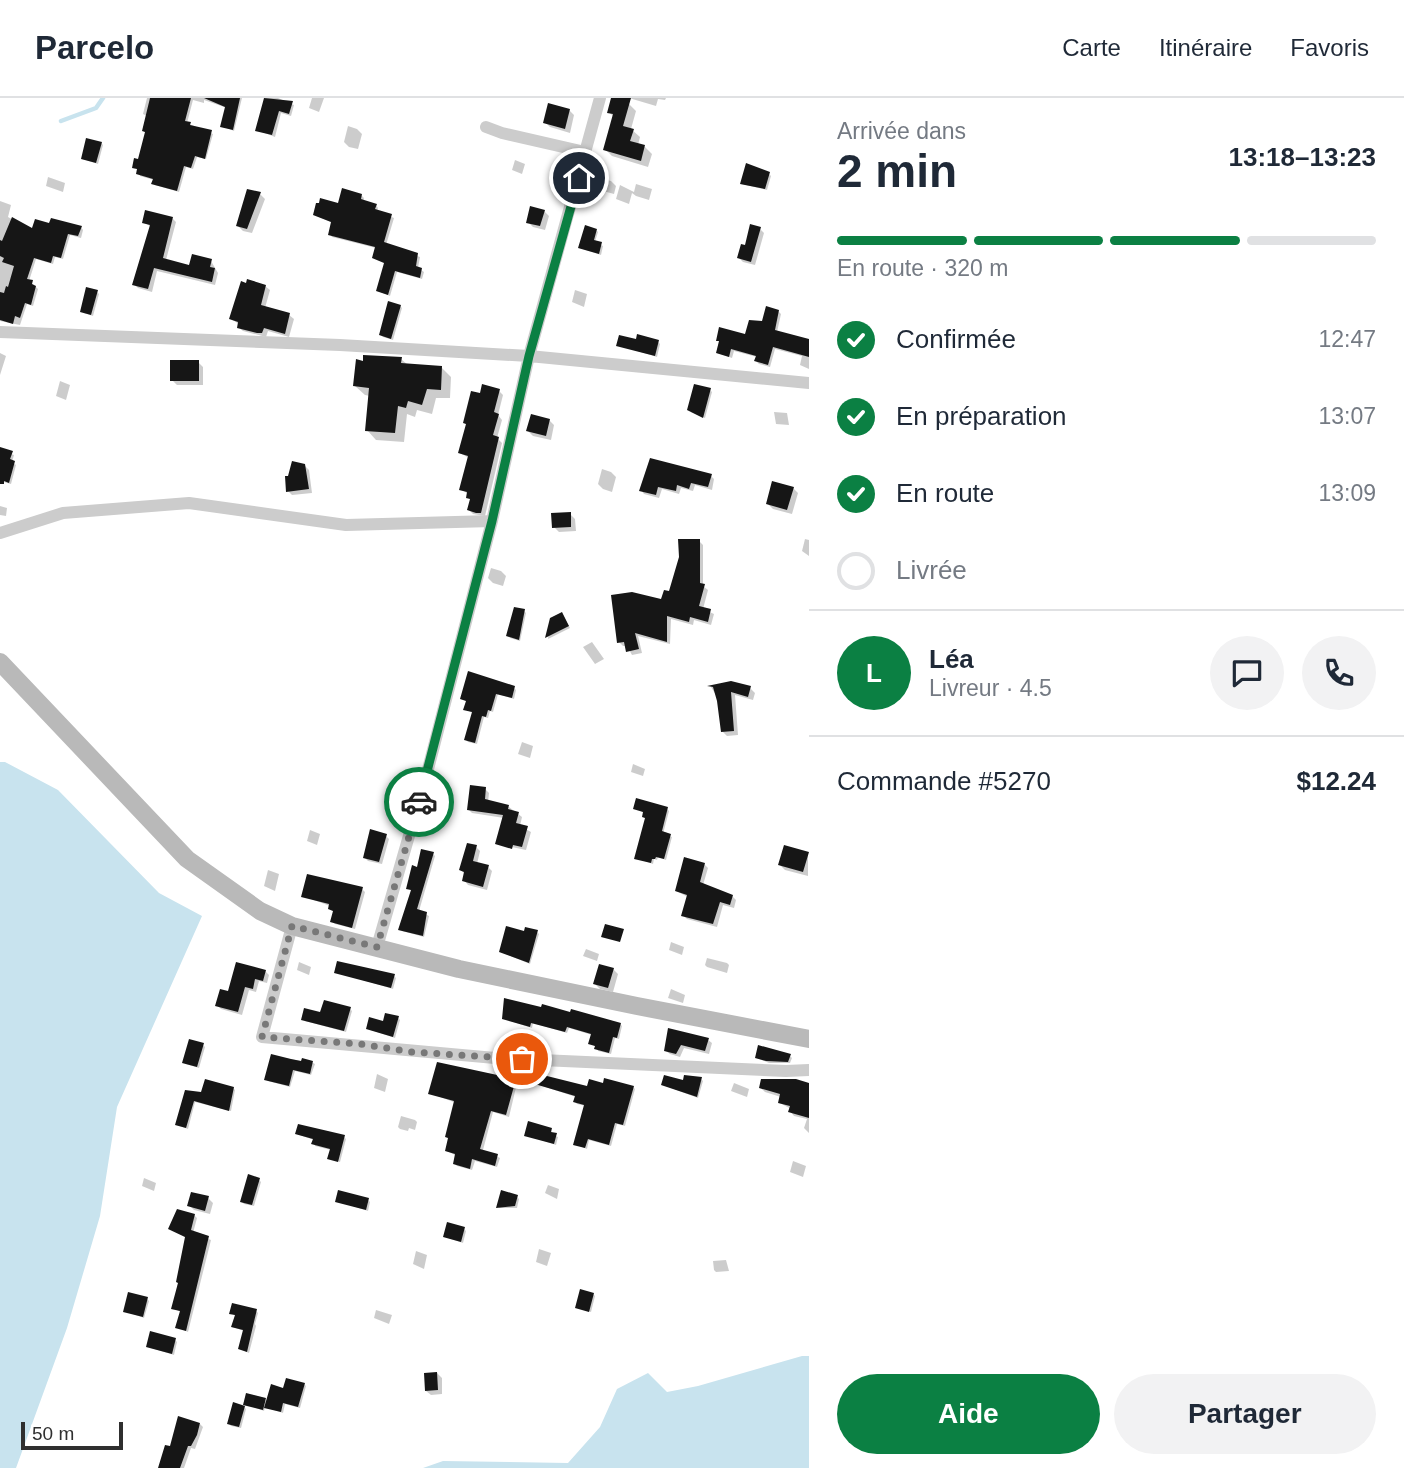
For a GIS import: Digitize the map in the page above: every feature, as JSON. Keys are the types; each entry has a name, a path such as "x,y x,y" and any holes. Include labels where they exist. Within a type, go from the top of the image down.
{"main road":[{"path":"0,662 187,859 260,911 292,926 459,969 623,1004 809,1039"}],"street":[{"path":"377,947 427,773 492,521 529,356 600,98"},
{"path":"486,127 585,152"},
{"path":"0,332 340,345 529,356 809,383"},
{"path":"0,533 63,513 189,503 346,525 492,521"},
{"path":"292,926 262,1037 495,1058 809,1070"}],"water":[{"path":"0,762 5,762 58,790 159,893 202,916 117,1107 100,1216 67,1328 16,1468 0,1468"},
{"path":"809,1356 809,1468 423,1468 443,1461 568,1463 600,1427 617,1389 648,1373 667,1392 698,1386"}],"building":[{"path":"150,98 191,98 185,121 191,122 190,125 212,130 205,159 195,156 191,168 184,166 177,191 151,184 153,179 136,174 137,169 132,168 134,158 138,159 145,132 142,131"},
{"path":"204,98 240,98 233,130 220,127 225,107"},
{"path":"264,98 293,101 289,114 279,111 272,135 255,131"},
{"path":"611,98 631,98 623,126 634,129 630,141 645,145 641,161 603,150 613,114 607,113"},
{"path":"548,103 570,109 565,129 543,123"},
{"path":"86,138 102,142 96,163 81,159"},
{"path":"746,163 770,172 765,189 740,184"},
{"path":"342,188 362,194 361,199 377,204 375,209 392,214 384,242 418,253 416,266 422,268 420,278 395,271 388,295 376,291 384,263 372,258 375,247 328,235 331,222 313,215 320,198 338,203"},
{"path":"247,189 261,192 247,229 236,226"},
{"path":"530,206 545,210 540,226 526,223"},
{"path":"145,210 173,217 163,258 189,265 192,254 212,259 210,267 215,268 212,282 154,268 148,289 132,285 150,225 142,223"},
{"path":"12,217 32,228 35,219 49,223 51,218 82,226 78,236 68,234 61,258 53,256 51,263 34,258 27,279 33,280 32,284 36,286 31,305 25,303 20,318 15,316 13,324 0,320 0,292 4,293 6,286 8,287 14,266 2,262 4,258 0,256 0,240 2,241"},
{"path":"750,224 761,227 751,262 737,258 741,244 745,245"},
{"path":"585,225 597,229 594,240 602,242 599,254 578,248"},
{"path":"247,279 266,285 261,305 290,313 285,334 264,328 262,333 257,333 237,328 238,322 229,319 241,281 246,283"},
{"path":"86,287 98,290 91,315 80,312"},
{"path":"388,301 401,305 391,339 379,335"},
{"path":"766,306 779,310 775,330 809,339 809,357 773,347 768,365 754,361 756,356 731,349 729,357 716,353 719,327 745,334 749,320 762,321"},
{"path":"637,334 659,340 655,356 616,346 619,335 636,339"},
{"path":"363,355 402,357 401,363 442,366 441,390 427,389 422,405 408,401 406,408 398,406 395,433 365,431 369,388 353,386 356,359 363,361"},
{"path":"170,360 199,360 199,381 170,381"},
{"path":"482,384 500,389 494,412 499,414 493,435 499,437 481,513 476,513 467,510 470,499 466,498 467,492 459,490 468,456 458,453 471,391 480,393"},
{"path":"694,384 711,388 703,418 687,410"},
{"path":"531,414 550,419 546,436 526,431"},
{"path":"0,447 13,451 10,459 15,461 9,483 4,481 4,484 0,484"},
{"path":"650,458 712,474 708,487 691,483 689,489 677,485 676,491 658,487 656,495 639,491"},
{"path":"292,461 305,464 309,489 286,492 285,476 288,476"},
{"path":"772,481 794,487 787,510 766,504"},
{"path":"571,512 571,527 552,528 551,513"},
{"path":"678,539 700,539 700,583 705,584 699,606 711,609 708,622 690,617 689,622 667,616 667,642 635,633 639,649 626,652 624,642 617,643 611,595 632,592 661,599 664,590 669,591 679,557"},
{"path":"514,607 525,609 519,640 506,636"},
{"path":"562,612 569,626 545,638 550,618"},
{"path":"468,671 515,686 512,698 496,694 491,711 488,710 486,717 482,716 475,743 464,740 472,712 463,710 466,701 460,699"},
{"path":"731,681 751,686 748,697 731,692 734,731 721,732 713,687 707,686"},
{"path":"470,785 486,787 485,799 509,805 508,809 519,812 516,823 528,826 522,847 513,845 512,849 495,844 503,815 467,810"},
{"path":"636,798 668,807 662,831 671,834 664,859 656,857 651,863 634,859 645,818 642,817 643,812 633,809"},
{"path":"370,829 387,834 379,862 363,858"},
{"path":"467,843 477,845 473,861 489,865 483,887 462,881 464,872 459,870"},
{"path":"784,845 809,852 803,872 778,865"},
{"path":"421,849 434,852 417,909 427,912 423,936 398,930 411,890 406,889 412,865 417,867"},
{"path":"684,857 705,863 700,882 733,895 730,905 720,902 713,924 681,916 687,895 675,891"},
{"path":"307,874 363,887 352,928 330,922 333,911 328,909 329,904 301,897"},
{"path":"605,924 624,929 620,942 601,937"},
{"path":"506,926 524,931 525,927 538,930 529,963 499,952"},
{"path":"337,961 395,974 391,988 334,973"},
{"path":"236,962 266,970 263,981 255,979 253,989 245,987 238,1012 215,1006 220,989 228,991"},
{"path":"599,964 614,968 608,988 593,984"},
{"path":"504,998 570,1012 571,1009 621,1023 617,1038 613,1037 609,1053 594,1049 595,1046 588,1044 591,1034 567,1027 565,1032 531,1023 530,1027 502,1019"},
{"path":"324,1000 351,1007 344,1031 301,1020 304,1008 320,1012"},
{"path":"385,1013 399,1016 393,1037 366,1029 369,1017 383,1021"},
{"path":"668,1028 709,1038 705,1051 681,1045 676,1054 664,1051"},
{"path":"189,1039 204,1043 197,1067 182,1063"},
{"path":"758,1045 791,1054 788,1062 755,1058"},
{"path":"271,1054 313,1061 310,1074 293,1070 289,1086 264,1080"},
{"path":"437,1062 516,1079 506,1115 491,1111 480,1149 498,1154 495,1166 472,1159 470,1169 453,1164 455,1154 445,1151 448,1138 445,1137 454,1101 428,1094"},
{"path":"531,1072 587,1086 589,1079 603,1083 604,1078 634,1086 623,1125 615,1123 609,1145 588,1139 585,1148 573,1145 584,1105 573,1102 575,1096 528,1082"},
{"path":"664,1075 683,1080 684,1075 702,1077 697,1097 661,1085"},
{"path":"205,1079 234,1087 229,1111 194,1101 186,1128 175,1125 185,1090 201,1092"},
{"path":"761,1079 796,1079 809,1083 809,1118 788,1112 790,1106 778,1103 780,1094 759,1088"},
{"path":"528,1121 552,1128 551,1132 557,1133 554,1144 524,1136"},
{"path":"298,1124 345,1135 338,1162 327,1159 330,1149 311,1144 313,1139 295,1134"},
{"path":"248,1174 260,1178 252,1205 240,1202"},
{"path":"338,1190 369,1198 366,1210 335,1202"},
{"path":"501,1190 518,1195 515,1206 496,1208"},
{"path":"191,1192 209,1196 205,1211 187,1206"},
{"path":"177,1209 195,1214 191,1230 209,1236 186,1331 175,1328 180,1311 171,1309 185,1237 168,1229"},
{"path":"447,1222 465,1227 461,1242 443,1237"},
{"path":"580,1289 594,1293 589,1312 575,1308"},
{"path":"128,1292 148,1297 143,1317 123,1312"},
{"path":"232,1303 257,1309 247,1352 238,1349 243,1330 231,1327 235,1315 229,1314"},
{"path":"150,1331 176,1338 172,1354 146,1347"},
{"path":"437,1372 438,1390 425,1391 424,1373"},
{"path":"286,1378 305,1383 298,1407 283,1403 281,1412 264,1408 271,1384 283,1388"},
{"path":"246,1393 266,1398 263,1410 243,1405"},
{"path":"233,1402 245,1406 239,1427 227,1424"},
{"path":"178,1416 200,1423 197,1435 191,1446 188,1446 180,1468 158,1468 165,1445 170,1446"}],"waterway":[{"path":"61,121 96,108 103,98"}],"way so far":[{"path":"419,802 377,947 292,926 262,1037 360,1044 412,1052 522,1059"}],"route":[{"path":"419,802 492,521 529,356 579,178"}]}
